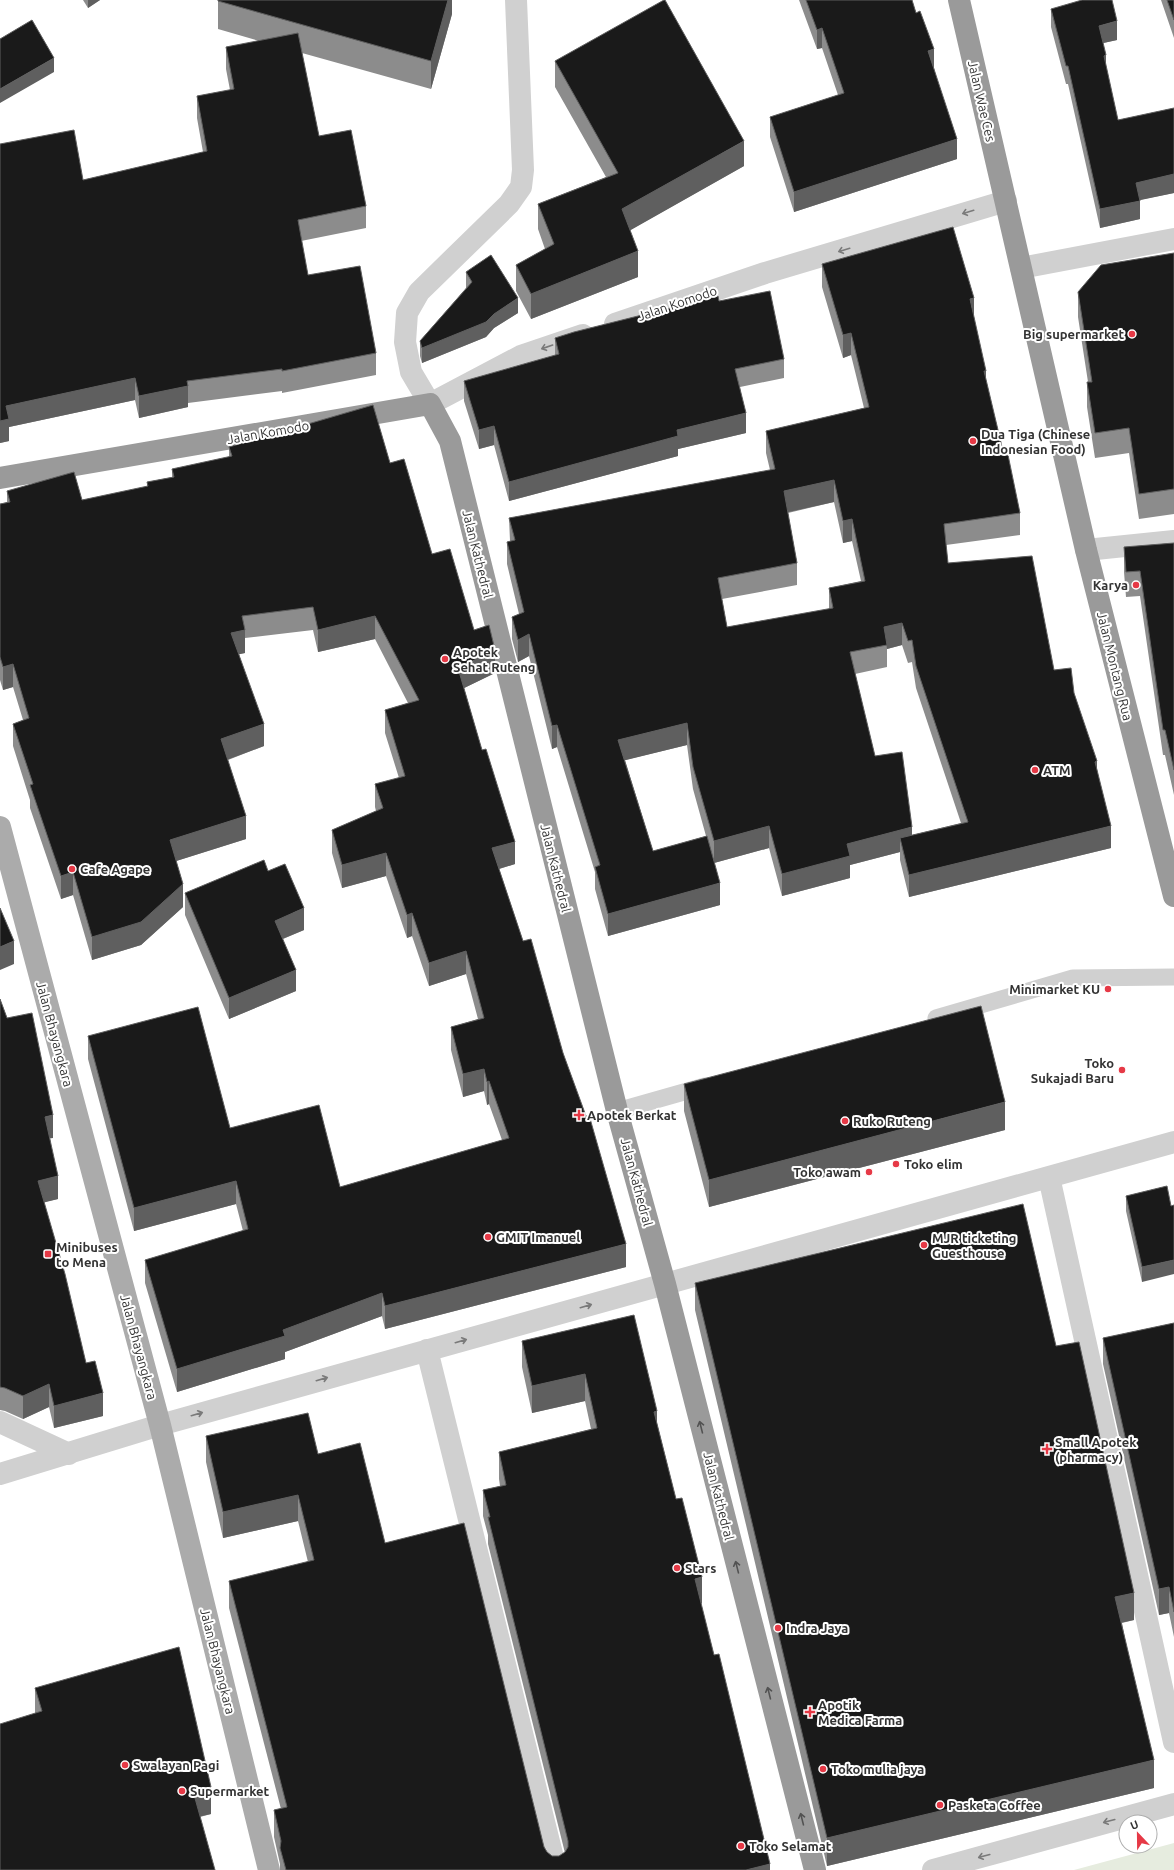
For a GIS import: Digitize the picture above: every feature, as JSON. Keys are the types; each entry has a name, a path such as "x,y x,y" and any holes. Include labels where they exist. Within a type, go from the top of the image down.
{"highway":[{"name":"Jalan Wae Ces","path":"959,0 1006,201"},
{"name":"Jalan Montang Rua","path":"1006,201 1086,550 1174,896"},
{"name":"Jalan Komodo","path":"0,478 430,404"},
{"name":"Jalan Kathedral","path":"430,404 450,441 617,1111 665,1284 815,1870"}],"main road":[{"name":"Jalan Bhayangkara","path":"0,826 160,1425 269,1870"}],"street":[{"path":"430,404 411,372 405,342 407,313 419,292 509,204 521,187 523,170 516,0"},
{"name":"Jalan Komodo","path":"430,404 521,356 765,273 1006,201"},
{"path":"1021,268 1174,239"},
{"path":"1086,550 1174,541"},
{"path":"0,1474 160,1425 1174,1142"},
{"path":"1049,1177 1174,1742"},
{"path":"428,1350 556,1870"},
{"path":"0,1422 68,1454"},
{"path":"933,1870 1174,1804"}],"lane":[{"path":"921,1023 1073,978 1174,977"},
{"path":"617,1111 724,1080"}],"shaded area":[{"path":"1174,1843 1174,1870 1074,1870 1133,1854 1158,1854 1158,1847"}],"building":[{"path":"218,0 448,0 431,61"},
{"path":"664,0 744,141 622,209 638,251 531,294 516,265 554,244 538,204 618,173 555,61"},
{"path":"806,0 912,0 916,13 920,11 934,49 928,51 957,139 794,192 770,117 844,93 822,28 817,30"},
{"path":"1082,0 1112,0 1117,21 1099,26 1118,120 1174,108 1174,174 1136,183 1140,201 1100,209 1068,66 1066,66 1051,9"},
{"path":"1167,0 1174,0 1174,20"},
{"path":"32,20 54,58 0,89 0,39"},
{"path":"298,33 319,136 351,130 366,206 298,220 308,275 360,266 376,353 282,371 282,369 187,381 188,386 139,396 135,378 6,406 9,419 0,421 0,144 74,130 83,180 207,151 197,96 234,89 226,47"},
{"path":"953,227 974,298 970,299 986,371 984,371 1003,451 1007,450 1020,513 944,524 948,563 1032,556 1054,670 1071,668 1074,693 1097,761 1095,762 1111,826 909,875 900,838 968,822 916,666 912,640 908,641 902,623 884,627 887,645 850,652 875,756 902,752 912,827 847,844 850,856 782,874 769,826 714,841 693,767 687,723 618,740 653,851 707,836 720,883 608,914 595,867 600,865 557,725 552,726 529,634 518,640 512,617 524,612 507,542 515,540 509,518 775,469 766,431 869,407 851,333 843,335 822,264","holes":["834,480 843,521 852,519 865,581 829,588 833,608 727,627 718,578 797,563 784,491"]},
{"path":"1174,253 1174,489 1139,494 1129,428 1095,433 1087,382 1092,382 1078,292 1101,265"},
{"path":"491,255 518,298 494,314 486,322 422,348 420,341 472,282 466,272"},
{"path":"770,291 784,359 735,369 746,413 677,430 678,436 509,482 494,426 479,430 464,381 559,354 555,338 574,332 718,296 719,301"},
{"path":"373,405 390,463 404,459 432,554 450,549 474,630 489,625 495,650 458,668 482,750 486,749 515,842 492,848 523,941 531,939 563,1053 586,1116 589,1115 626,1244 385,1306 382,1293 283,1330 285,1336 177,1369 145,1260 248,1229 236,1181 134,1208 88,1036 198,1007 230,1128 319,1105 340,1187 509,1138 489,1081 487,1082 484,1069 463,1074 451,1027 484,1018 466,951 429,963 412,913 407,915 386,853 342,865 332,830 383,808 375,784 405,776 385,710 419,700 375,616 318,630 313,607 242,616 245,630 231,633 264,724 221,739 246,816 170,840 183,884 141,922 92,937 73,872 61,876 30,785 33,784 13,724 29,718 13,664 3,667 0,657 0,504 10,502 7,491 74,472 82,500 148,486 147,482 174,477 172,469 232,456 229,447"},
{"path":"1174,543 1174,770 1165,730 1163,730 1140,571 1126,572 1124,547"},
{"path":"264,860 268,871 285,864 304,908 275,921 296,970 229,998 185,893"},
{"path":"0,908 14,941 0,947"},
{"path":"0,999 7,1018 32,1013 53,1115 45,1117 58,1176 38,1181 65,1274 86,1363 95,1361 103,1393 54,1406 49,1384 23,1396 0,1387"},
{"name":"Ruko Ruteng","path":"981,1006 1005,1102 709,1180 684,1084"},
{"path":"1167,1186 1171,1206 1174,1205 1174,1260 1142,1267 1126,1196"},
{"path":"1023,1204 1056,1346 1079,1342 1134,1593 1115,1597 1154,1760 827,1838 695,1283"},
{"path":"634,1315 657,1411 654,1412 676,1499 682,1498 702,1577 695,1579 714,1655 719,1654 770,1864 746,1870 286,1870 280,1848 281,1841 274,1810 287,1807 229,1581 314,1560 298,1495 223,1512 206,1436 308,1413 318,1454 360,1443 385,1543 464,1523 544,1847 552,1856 559,1856 565,1852 568,1847 568,1841 488,1517 490,1517 483,1490 506,1485 499,1452 597,1428 585,1374 532,1386 522,1341"},
{"path":"1174,1323 1174,1612 1169,1587 1159,1589 1103,1338"},
{"path":"179,1647 211,1787 193,1791 215,1870 0,1870 0,1724 42,1711 35,1688"}],"place":[{"name":"Big supermarket","path":"1132,334"},
{"name":"Dua Tiga (Chinese Indonesian Food)","path":"973,441"},
{"name":"Karya","path":"1136,585"},
{"name":"Apotek Sehat Ruteng","path":"445,659"},
{"name":"ATM","path":"1035,770"},
{"name":"Cafe Agape","path":"72,869"},
{"name":"Minimarket KU","path":"1108,989"},
{"name":"Toko Sukajadi Baru","path":"1122,1070"},
{"name":"Apotek Berkat","path":"579,1115"},
{"name":"Ruko Ruteng","path":"845,1121"},
{"name":"Toko elim","path":"896,1164"},
{"name":"Toko awam","path":"869,1172"},
{"name":"GMIT Imanuel","path":"488,1237"},
{"name":"MJR ticketing Guesthouse","path":"924,1245"},
{"name":"Minibuses to Mena","path":"48,1254"},
{"name":"Small Apotek (pharmacy)","path":"1047,1449"},
{"name":"Stars","path":"677,1568"},
{"name":"Indra Jaya","path":"778,1628"},
{"name":"Apotik Medica Farma","path":"810,1712"},
{"name":"Swalayan Pagi","path":"125,1765"},
{"name":"Toko mulia jaya","path":"823,1769"},
{"name":"Supermarket","path":"182,1791"},
{"name":"Pasketa Coffee","path":"940,1805"},
{"name":"Toko Selamat","path":"741,1846"}]}
